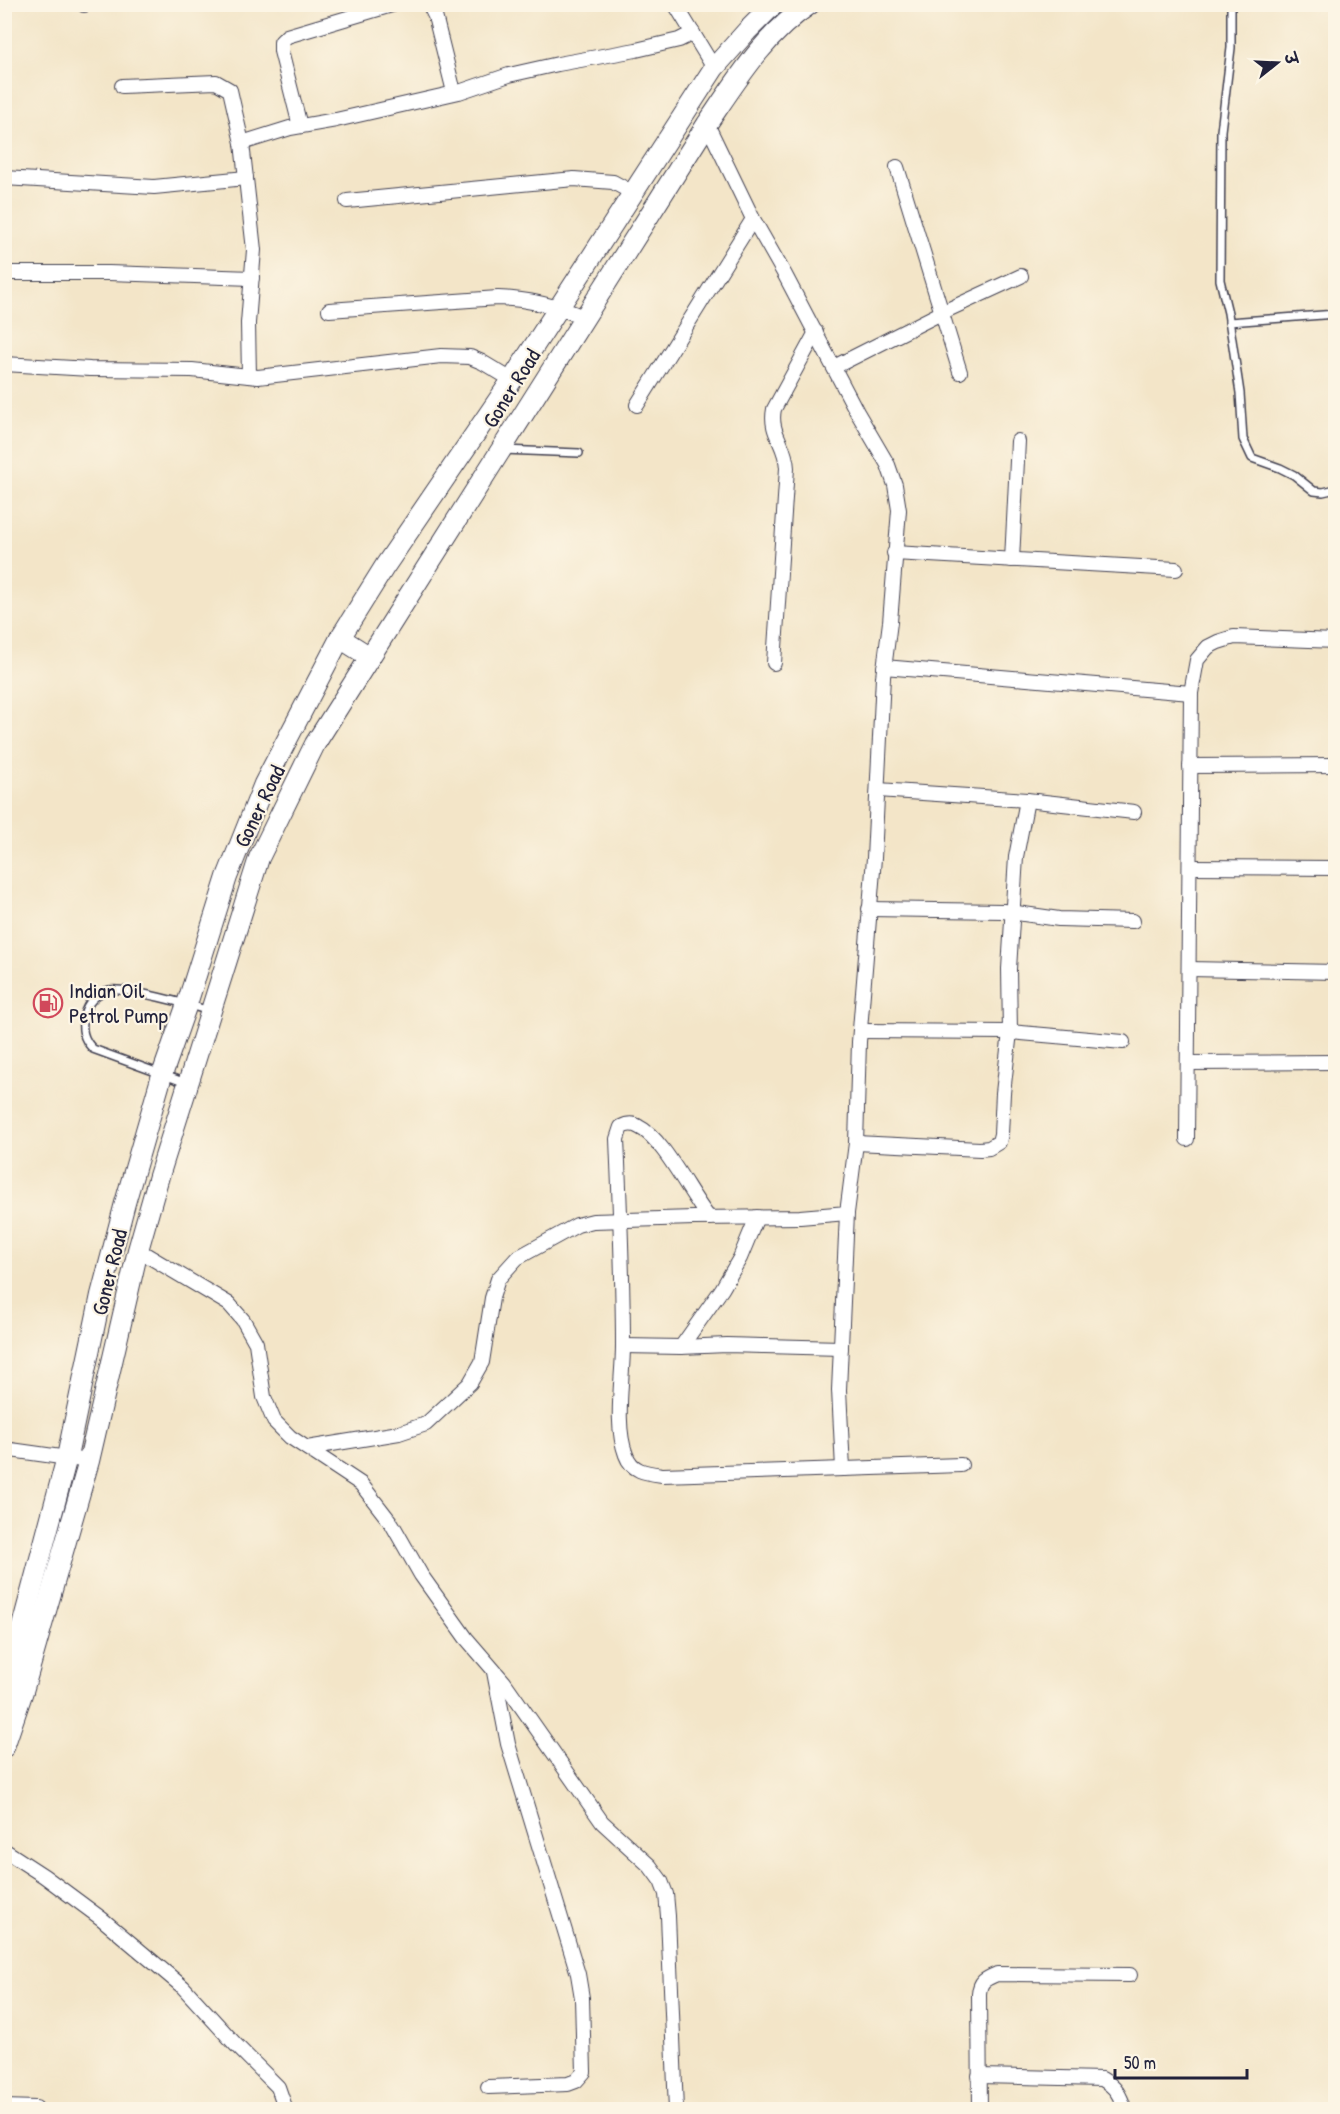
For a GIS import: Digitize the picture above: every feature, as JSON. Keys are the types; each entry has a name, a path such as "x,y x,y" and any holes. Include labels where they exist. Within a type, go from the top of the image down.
{"street":[{"path":"300,126 281,51 281,42 287,36 395,4"},
{"path":"429,4 435,16 454,93"},
{"path":"675,4 714,68 731,89"},
{"name":"Goner Road","path":"4,1695 67,1457 101,1294 162,1075 227,877 264,784 340,638 385,566 512,380 714,68 774,4"},
{"name":"Goner Road","path":"4,1748 23,1691 88,1461 138,1250 259,858 315,744 706,124 757,51 798,12 810,4"},
{"path":"242,143 300,126 454,93 509,75 558,63 679,40 693,33"},
{"path":"122,86 216,82 230,90 242,143 254,250 248,322 249,376"},
{"path":"688,108 706,124 753,219 888,465 896,485 899,510 884,667 856,1143 847,1213 838,1390 843,1468"},
{"path":"897,167 960,372"},
{"path":"4,178 154,187 246,178"},
{"path":"347,201 574,178 613,182 633,194"},
{"path":"637,405 753,219"},
{"path":"4,273 252,278"},
{"path":"834,367 1021,276"},
{"path":"329,310 498,298 523,299 584,317"},
{"path":"774,663 787,456 771,422 774,409 816,332"},
{"path":"4,364 90,369 192,370 258,377 441,356 470,357 512,380"},
{"path":"1012,560 1018,441"},
{"path":"894,553 1176,569"},
{"path":"1188,1139 1191,693 1197,660 1208,647 1234,637 1335,641"},
{"path":"340,638 370,657"},
{"path":"884,667 1191,693"},
{"path":"1190,766 1335,765"},
{"path":"878,790 1027,800 1134,812"},
{"path":"856,1143 980,1149 990,1148 999,1142 1010,1032 1009,969 1016,857 1027,800"},
{"path":"1190,867 1335,868"},
{"path":"869,909 1013,913 1059,919 1133,921"},
{"path":"1189,969 1335,972"},
{"path":"861,1031 1010,1032 1123,1042"},
{"path":"1188,1063 1335,1062"},
{"path":"709,1218 655,1139 639,1126 628,1124 621,1126 617,1139 623,1346 621,1431 626,1455 632,1466 644,1473 663,1475 961,1465"},
{"path":"307,1448 399,1433 426,1424 470,1383 482,1362 492,1298 498,1278 517,1258 577,1225 593,1221 800,1217 847,1213"},
{"path":"681,1347 722,1290 740,1258 757,1217"},
{"path":"138,1250 229,1304 243,1320 256,1343 264,1397 274,1421 290,1437 361,1484 392,1524 421,1575 466,1638 494,1670 535,1724 602,1822 651,1866 661,1881 666,1894 668,1916 675,2109"},
{"path":"623,1346 727,1345 841,1348"},
{"path":"4,1449 88,1461"},
{"path":"488,2087 568,2084 576,2081 584,2072 582,1998 578,1974 511,1754 494,1670"},
{"path":"4,1850 102,1919 183,1987 278,2087 286,2109"},
{"path":"980,2109 979,1994 980,1985 985,1979 997,1974 1130,1975"},
{"path":"979,2076 1102,2079 1114,2085 1125,2109"},
{"path":"4,2107 36,2108"}],"lane":[{"path":"1232,4 1231,48 1221,131 1220,280 1240,393 1243,439 1247,452 1252,458 1294,475 1314,491 1335,489"},
{"path":"1229,322 1335,314"},
{"path":"501,450 579,453"},
{"path":"188,1084 93,1049 86,1041 82,1026 87,1006 97,996 110,990 127,991 187,1004 211,1012"}],"place":[{"name":"Indian Oil Petrol Pump","path":"48,1003"}]}
